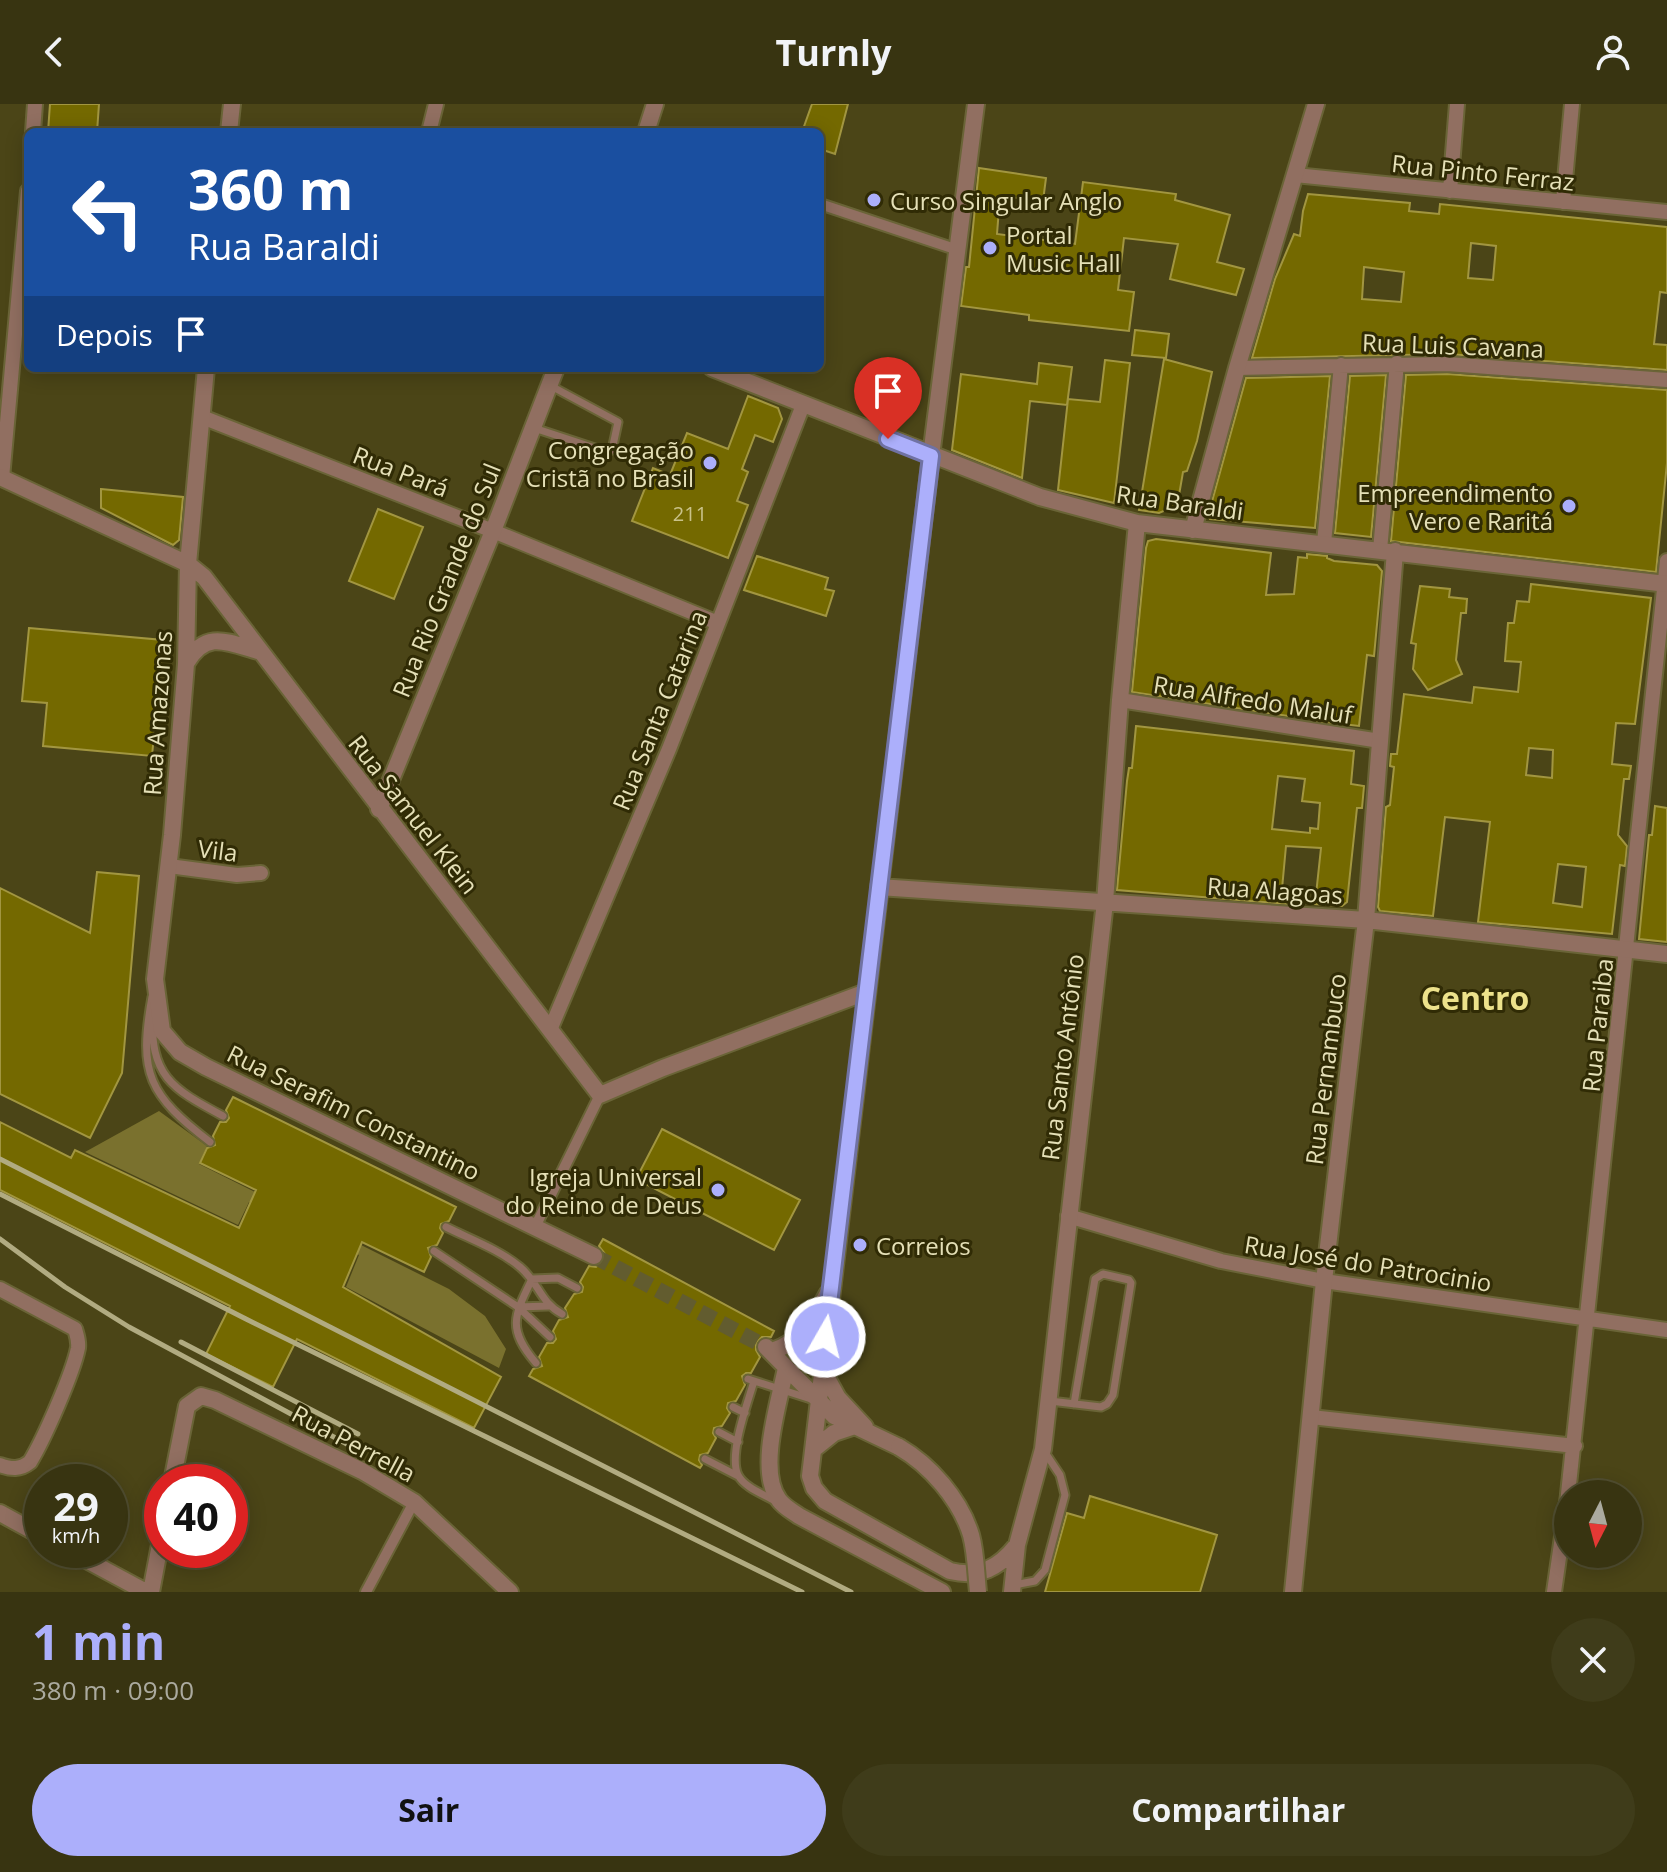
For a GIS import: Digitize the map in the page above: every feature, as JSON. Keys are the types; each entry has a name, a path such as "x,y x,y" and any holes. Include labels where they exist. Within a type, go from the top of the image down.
{"street":[{"path":"33,128 35,104"},
{"path":"229,128 232,104"},
{"path":"430,128 436,104"},
{"path":"647,128 655,104"},
{"path":"976,104 866,992 810,1476 818,1494 853,1518 941,1568 961,1574 986,1572 1007,1558 1017,1545"},
{"path":"1193,530 1237,368 1316,104"},
{"path":"1450,191 1457,104"},
{"path":"1563,202 1572,104"},
{"name":"Rua Pinto Ferraz","path":"1295,175 1667,212"},
{"path":"824,205 958,250"},
{"path":"24,233 1,477 188,564"},
{"path":"1388,550 1397,363"},
{"name":"Rua Luis Cavana","path":"1237,368 1397,363 1494,365 1667,380"},
{"path":"1324,543 1341,365"},
{"name":"Rua Amazonas","path":"180,1052 162,1031 155,979 169,866 186,664 188,564 206,372"},
{"name":"Rua Rio Grande do Sul","path":"379,809 554,372"},
{"name":"Rua Baraldi","path":"722,372 1040,497 1137,523 1666,584"},
{"name":"Rua Santa Catarina","path":"550,1030 669,749 803,405"},
{"name":"Rua Pará","path":"202,417 718,623"},
{"name":"Rua Santo Antônio","path":"1012,1589 1017,1545 1043,1449 1105,902 1137,523"},
{"name":"Rua Pernambuco","path":"1293,1592 1324,1281 1366,920 1380,741 1388,550"},
{"name":"Rua Paraiba","path":"1570,1480 1667,561"},
{"name":"Rua Samuel Klein","path":"188,564 204,577 600,1095"},
{"path":"186,664 196,647 205,642 230,643 258,651"},
{"name":"Rua Alfredo Maluf","path":"1120,700 1380,741"},
{"name":"Vila","path":"169,866 237,875 261,873"},
{"name":"Rua Alagoas","path":"879,887 1366,920 1667,954"},
{"path":"535,1227 600,1095 663,1068 866,992"},
{"name":"Rua Serafim Constantino","path":"180,1052 594,1256"},
{"name":"Rua José do Patrocinio","path":"1068,1216 1221,1261 1324,1281 1667,1330"},
{"path":"833,1286 802,1332 787,1345 769,1349 834,1416 899,1447 933,1475 965,1520 973,1545 978,1592"},
{"path":"0,1289 75,1329 79,1341 65,1382 30,1462 24,1467 0,1465"},
{"path":"822,1367 838,1398 873,1433"},
{"path":"786,1368 770,1455 770,1475 775,1494 784,1506 942,1592"},
{"name":"Rua Perrella","path":"175,1464 184,1412 195,1398 201,1396 215,1400 362,1471 414,1502 510,1592"},
{"path":"1311,1417 1575,1446"},
{"path":"814,1449 834,1433 852,1427"},
{"path":"366,1592 414,1502"},
{"path":"0,1513 24,1526"},
{"path":"103,1568 149,1592 154,1568"},
{"name":"Rua Paraiba","path":"1554,1592 1557,1568"}],"lane":[{"path":"533,428 607,452 612,450 618,422 549,385"},
{"path":"155,979 152,1028 156,1055 164,1075 179,1092 223,1116"},
{"path":"155,979 147,1021 146,1062 150,1078 171,1111 210,1142"},
{"path":"146,1062 156,1055 180,1052"},
{"path":"446,1227 518,1265 532,1279 548,1306 562,1314"},
{"path":"434,1251 518,1307 550,1337"},
{"path":"1048,1401 1074,1404 1101,1407 1113,1395 1131,1283 1124,1278 1103,1274 1095,1279 1074,1404"},
{"path":"532,1279 558,1278 577,1288"},
{"path":"532,1279 518,1307 514,1327 520,1343 536,1363"},
{"path":"518,1307 548,1306"},
{"path":"738,1476 738,1442 751,1380 817,1401"},
{"path":"733,1407 745,1413"},
{"path":"719,1432 738,1442"},
{"path":"1012,1589 1035,1581 1045,1570 1065,1495 1060,1475 1043,1449"},
{"path":"705,1459 784,1506"}],"shaded area":[{"path":"159,1111 207,1146 199,1164 449,1289 485,1316 506,1349 499,1368 346,1287 359,1255 249,1202 238,1225 85,1152"}],"building":[{"path":"50,104 99,104 97,128 48,128"},
{"path":"812,104 848,104 835,154 824,150 824,128 803,128"},
{"path":"979,168 1046,178 1043,201 1000,196 997,234 1075,244 1083,182 1176,194 1175,200 1230,215 1217,262 1244,269 1236,295 1170,279 1178,244 1124,238 1118,290 1134,292 1129,331 1029,320 1029,315 961,306 966,267 969,267"},
{"path":"1308,194 1410,203 1409,211 1439,214 1440,204 1667,227 1667,293 1660,292 1654,344 1667,345 1667,370 1448,354 1252,358 1275,279 1294,234 1300,236","holes":["1471,243 1496,246 1493,280 1468,278","1364,267 1404,272 1401,302 1362,299"]},
{"path":"1135,330 1169,334 1166,358 1132,355"},
{"path":"1164,359 1212,372 1197,441 1187,471 1183,472 1178,501 1173,507 1159,513 1139,510"},
{"path":"1105,360 1130,363 1114,503 1058,490 1068,399 1100,402"},
{"path":"1039,363 1072,367 1067,405 1030,401 1022,478 952,450 961,374 1037,384"},
{"name":"Empreendimento Vero e Raritá","path":"1447,374 1667,390 1667,463 1656,572 1391,541 1406,375"},
{"path":"1386,375 1371,537 1335,533 1350,376"},
{"path":"1330,376 1315,528 1210,519 1208,516 1246,378"},
{"path":"748,396 778,408 782,419 773,442 755,435 742,469 748,472 737,501 748,505 728,558 632,521 653,468 670,475 687,433 728,449"},
{"path":"101,489 183,497 179,540 173,545 101,508"},
{"path":"378,509 423,527 394,599 349,581"},
{"path":"1156,539 1271,553 1266,595 1294,594 1298,557 1307,558 1307,554 1327,556 1334,561 1377,565 1382,571 1374,656 1367,655 1359,726 1317,721 1317,716 1288,716 1132,692 1146,548 1148,541"},
{"path":"757,556 828,578 825,589 834,591 826,616 744,590"},
{"path":"1531,584 1651,598 1635,724 1616,723 1612,764 1631,766 1629,779 1624,779 1618,835 1627,846 1625,866 1620,865 1612,934 1478,922 1490,822 1445,817 1433,916 1380,911 1386,807 1390,805 1394,767 1390,766 1391,754 1397,754 1404,694 1472,703 1474,687 1518,692 1521,662 1505,661 1508,623 1514,623 1517,601 1529,602","holes":["1529,748 1553,750 1552,778 1526,775","1558,864 1586,867 1582,907 1553,903"]},
{"path":"1420,586 1450,589 1449,597 1467,599 1466,613 1461,613 1456,660 1462,674 1428,690 1413,669 1416,644 1411,643"},
{"path":"29,628 163,640 152,756 43,746 47,703 22,701"},
{"path":"1136,726 1354,751 1351,784 1364,786 1362,808 1357,808 1347,902 1342,906 1315,904 1321,848 1286,846 1282,889 1303,892 1301,905 1117,890 1127,781 1129,768 1132,768","holes":["1278,776 1305,779 1302,801 1320,803 1318,829 1310,828 1310,833 1272,829"]},
{"path":"1655,806 1667,808 1667,942 1639,939 1649,835 1652,835"},
{"path":"97,872 139,876 122,1073 90,1138 0,1094 0,888 90,933"},
{"path":"233,1097 456,1207 449,1221 441,1224 443,1233 437,1245 428,1248 431,1257 424,1272 362,1242 343,1287 501,1377 474,1428 297,1339 273,1387 206,1354 230,1306 0,1190 0,1122 71,1158 75,1150 239,1228 256,1190 200,1163 207,1148 215,1145 213,1136 220,1122 226,1122 229,1118 226,1110"},
{"name":"Igreja Universal do Reino de Deus","path":"662,1129 800,1200 774,1250 636,1179"},
{"path":"603,1239 774,1331 771,1337 762,1337 756,1343 760,1357 751,1373 742,1376 745,1385 736,1401 728,1403 730,1413 722,1426 714,1428 716,1438 708,1453 700,1455 700,1468 529,1376 533,1369 542,1366 539,1357 547,1343 553,1343 556,1339 553,1331 559,1320 568,1317 565,1308 574,1294 582,1292 580,1282 589,1266 596,1267 603,1261 605,1254 599,1246"},
{"path":"1090,1496 1217,1535 1200,1592 1045,1592 1067,1513 1084,1518"}],"tunnel":[{"path":"594,1256 766,1347"}],"railway":[{"path":"0,1159 851,1592"},
{"path":"0,1194 246,1319 802,1592"},
{"path":"0,1239 65,1287 129,1327 358,1450"},
{"path":"181,1342 358,1434"}],"place":[{"name":"Curso Singular Anglo","path":"874,200"},
{"name":"Portal Music Hall","path":"990,248"},
{"name":"Congregação Cristã no Brasil","path":"710,463"},
{"name":"Empreendimento Vero e Raritá","path":"1569,506"},
{"name":"Igreja Universal do Reino de Deus","path":"718,1190"},
{"name":"Correios","path":"860,1245"}],"district":[{"name":"Centro","path":"1475,997"}],"route":[{"path":"825,1337 931,456 888,439"}]}
